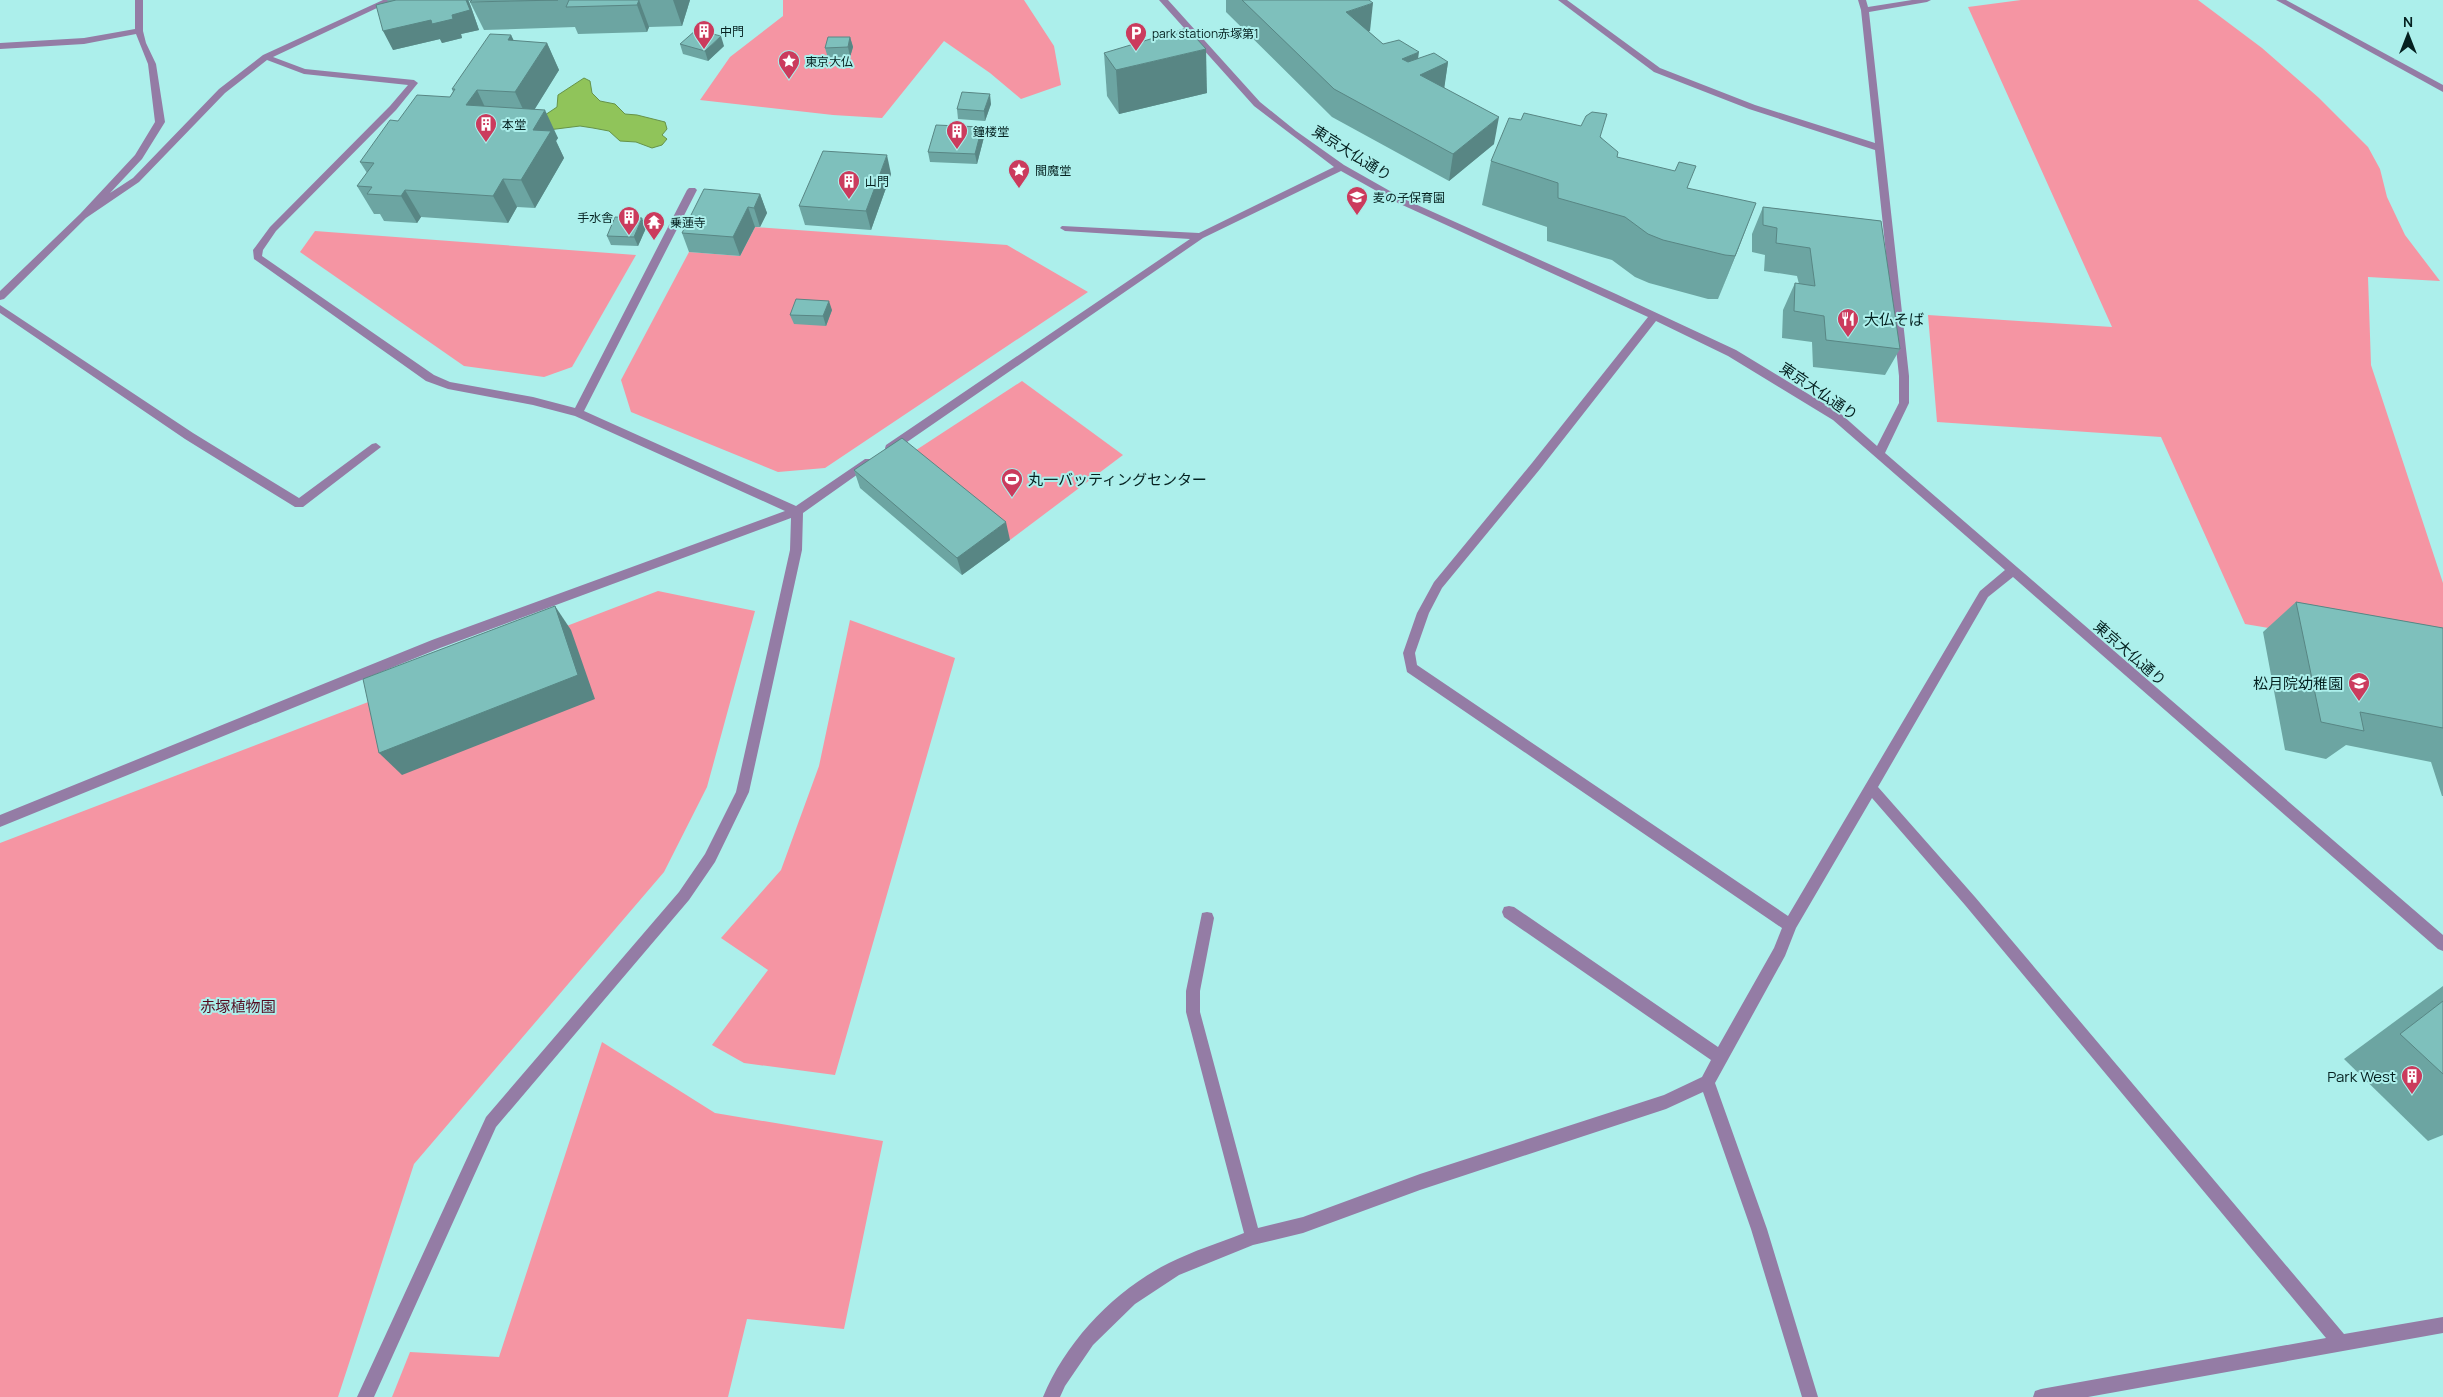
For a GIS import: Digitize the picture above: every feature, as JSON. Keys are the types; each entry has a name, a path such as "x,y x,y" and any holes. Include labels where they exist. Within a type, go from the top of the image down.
{"street":[{"path":"0,297 83,216 139,157 160,122 152,64 142,43 139,31 139,0"},
{"path":"83,216 136,180 222,91 266,57 390,0"},
{"name":"東京大仏通り","path":"1163,0 1257,104 1293,133 1341,167 1401,201 1732,353 1837,417 2443,944"},
{"path":"1562,0 1656,70 1752,107 1880,148"},
{"path":"1879,454 1904,404 1904,376 1864,5 1927,0"},
{"path":"2280,0 2443,89"},
{"path":"0,46 84,42 139,31"},
{"path":"266,57 304,71 414,83 393,108 273,229 258,250 257,257 270,269 430,378 448,385 533,401 578,413 797,511"},
{"path":"0,821 436,644 797,511 1200,236 1341,167"},
{"path":"578,413 692,190"},
{"path":"1065,228 1200,236"},
{"path":"0,308 189,436 299,504 376,447"},
{"path":"1654,316 1536,466 1438,585 1423,613 1410,653 1411,668 1790,925"},
{"path":"365,1397 491,1122 684,896 710,858 742,792 796,550 797,511"},
{"path":"1051,1397 1087,1339 1129,1298 1174,1269 1253,1236 1304,1225 1420,1182 1666,1102 1708,1082 1720,1057 1780,951 1790,925 1984,594 2013,571"},
{"path":"1871,788 1977,908 2341,1343"},
{"path":"1509,912 1720,1057"},
{"path":"1207,918 1193,991 1193,1012 1253,1236"},
{"path":"1708,1082 1759,1229 1810,1397"},
{"path":"2040,1397 2443,1325"}],"green space":[{"path":"783,0 1024,0 1054,46 1061,85 1021,99 990,73 944,41 882,118 833,115 700,100 730,57 783,16"},
{"path":"2021,0 2198,0 2262,48 2319,98 2368,147 2380,169 2387,197 2405,235 2440,281 2368,277 2371,365 2443,583 2443,657 2245,624 2161,437 1937,422 1928,315 2112,327 1968,7"},
{"path":"755,227 1007,245 1088,292 825,468 778,472 631,412 621,380 689,252 740,256"},
{"path":"315,231 636,255 572,367 544,377 464,366 300,252"},
{"name":"丸一バッティングセンター","path":"1022,381 1123,455 1010,540 907,456"},
{"name":"赤塚植物園","path":"658,591 755,611 707,787 664,872 414,1164 338,1397 0,1397 0,843"},
{"path":"850,620 955,658 835,1075 744,1063 712,1045 768,970 721,938 781,870 819,766"},
{"path":"602,1042 715,1113 883,1141 844,1329 747,1319 728,1397 392,1397 410,1352 499,1357"}],"shaded area":[{"path":"584,78 590,81 592,93 600,101 615,104 625,114 665,122 667,129 662,135 667,139 662,145 652,148 636,142 620,141 609,131 593,128 580,126 548,130 539,119 557,107 558,95"}],"building":[{"path":"396,0 466,0 470,10 452,15 453,19 432,24 431,20 383,31 376,5"},
{"path":"472,0 558,0 470,2"},
{"path":"569,0 639,0 637,5 566,7"},
{"path":"1242,0 1369,0 1373,3 1346,12 1383,44 1399,40 1419,52 1402,59 1408,62 1434,53 1448,62 1420,75 1499,117 1453,154 1334,89"},
{"path":"1187,28 1206,49 1116,70 1104,53"},
{"path":"696,30 721,36 705,51 680,44"},
{"path":"490,34 511,35 508,40 547,43 515,92 477,90 466,105 545,110 533,130 551,131 521,180 503,179 493,196 405,190 401,196 367,194 372,187 357,186 374,163 360,162 390,120 398,121 417,95 450,97 455,89 452,89"},
{"path":"828,37 850,37 848,47 825,48"},
{"path":"962,92 990,94 984,111 957,109"},
{"path":"1592,112 1607,114 1600,137 1618,152 1617,157 1675,171 1679,162 1696,166 1687,188 1756,203 1735,256 1663,240 1648,234 1625,217 1558,198 1558,183 1491,161 1509,118 1521,120 1524,113 1581,126 1586,116"},
{"path":"936,125 982,127 975,154 928,152"},
{"path":"823,151 887,155 866,211 799,206"},
{"path":"704,189 760,194 754,208 748,207 733,237 682,233"},
{"path":"1763,207 1881,221 1900,349 1826,340 1824,316 1794,311 1795,283 1815,286 1810,248 1776,243 1777,228 1763,225"},
{"path":"615,217 642,218 634,237 607,236"},
{"path":"796,299 829,301 823,316 790,315"},
{"path":"902,438 1006,522 957,558 854,470"},
{"path":"2296,602 2443,628 2443,728 2360,712 2364,731 2321,722"},
{"path":"555,606 578,675 379,753 363,679"},
{"path":"2443,1001 2443,1074 2400,1034"}],"place":[{"name":"中門","path":"704,50"},
{"name":"park station赤塚第1","path":"1136,52"},
{"name":"東京大仏","path":"789,80"},
{"name":"本堂","path":"486,143"},
{"name":"鐘楼堂","path":"957,150"},
{"name":"閻魔堂","path":"1019,189"},
{"name":"山門","path":"849,200"},
{"name":"麦の子保育園","path":"1357,216"},
{"name":"手水舎","path":"629,236"},
{"name":"乗蓮寺","path":"654,241"},
{"name":"大仏そば","path":"1848,338"},
{"name":"丸一バッティングセンター","path":"1012,498"},
{"name":"松月院幼稚園","path":"2359,702"},
{"name":"Park West","path":"2412,1095"}]}
